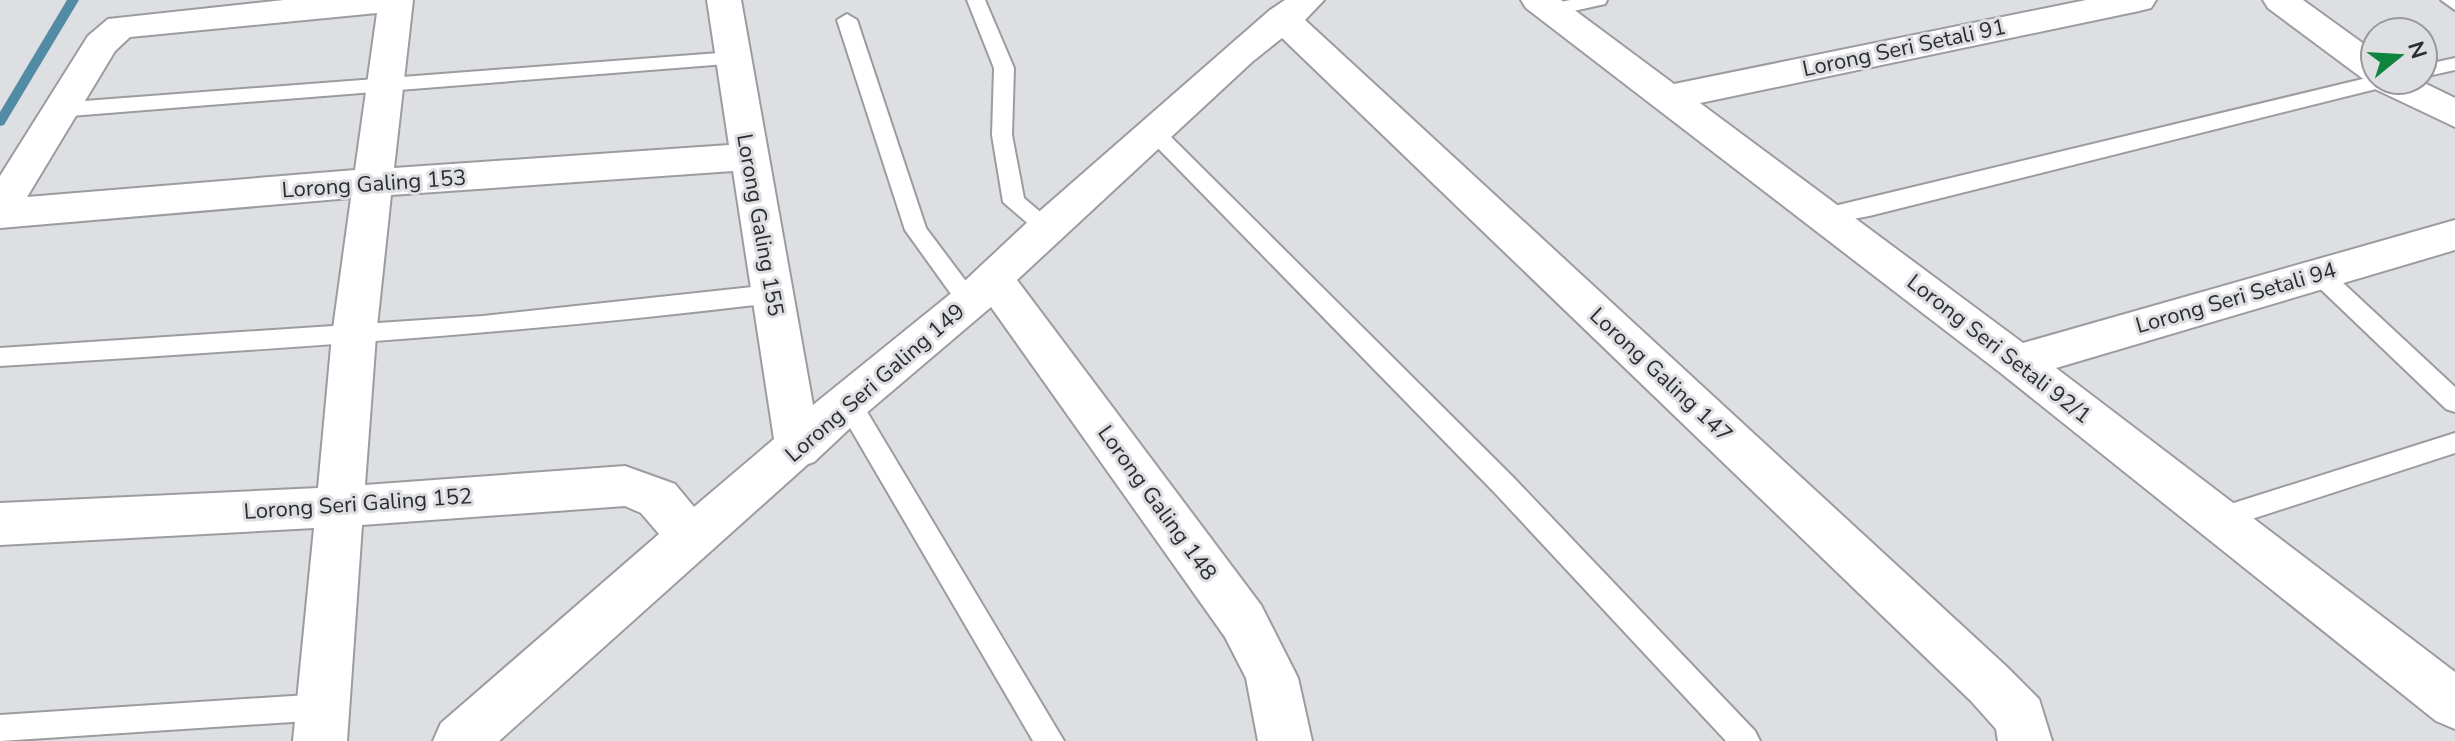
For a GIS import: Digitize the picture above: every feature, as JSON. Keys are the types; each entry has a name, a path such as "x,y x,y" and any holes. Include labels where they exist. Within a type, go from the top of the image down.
{"street":[{"path":"0,212 58,110 101,44 120,27 396,0 354,336 322,724"},
{"name":"Lorong Galing 155","path":"724,0 798,449"},
{"name":"Lorong Seri Setali 91","path":"1670,97 2139,0"},
{"path":"2280,0 2359,58"},
{"name":"Lorong Seri Setali 92/1","path":"1544,5 1670,97 2017,362 2455,704"},
{"name":"Lorong Seri Galing 149","path":"460,741 798,449 848,402 981,291 1047,227 1295,9"},
{"name":"Lorong Galing 147","path":"1295,9 1989,684 2020,717 2025,741"},
{"path":"2418,96 2455,114"},
{"name":"Lorong Galing 153","path":"0,212 748,157"},
{"name":"Lorong Seri Setali 94","path":"2017,362 2455,235"},
{"name":"Lorong Galing 148","path":"981,291 1243,621 1271,669 1283,708 1285,741"},
{"name":"Lorong Seri Galing 152","path":"0,524 338,507 625,486 654,493 668,504 689,542"}],"lane":[{"path":"976,0 1004,68 1002,135 1014,202 1047,227"},
{"path":"1544,5 1598,0"},
{"path":"2450,0 2455,4"},
{"path":"847,20 916,230 981,291"},
{"path":"58,110 732,58"},
{"path":"1826,216 2359,87"},
{"path":"1154,132 1503,484 1745,741"},
{"path":"2319,274 2455,402"},
{"path":"0,357 354,336 631,313 772,294"},
{"path":"848,402 1049,741"},
{"path":"2218,519 2455,443"},
{"path":"0,729 322,724"}],"waterway":[{"path":"0,122 73,0"}]}
